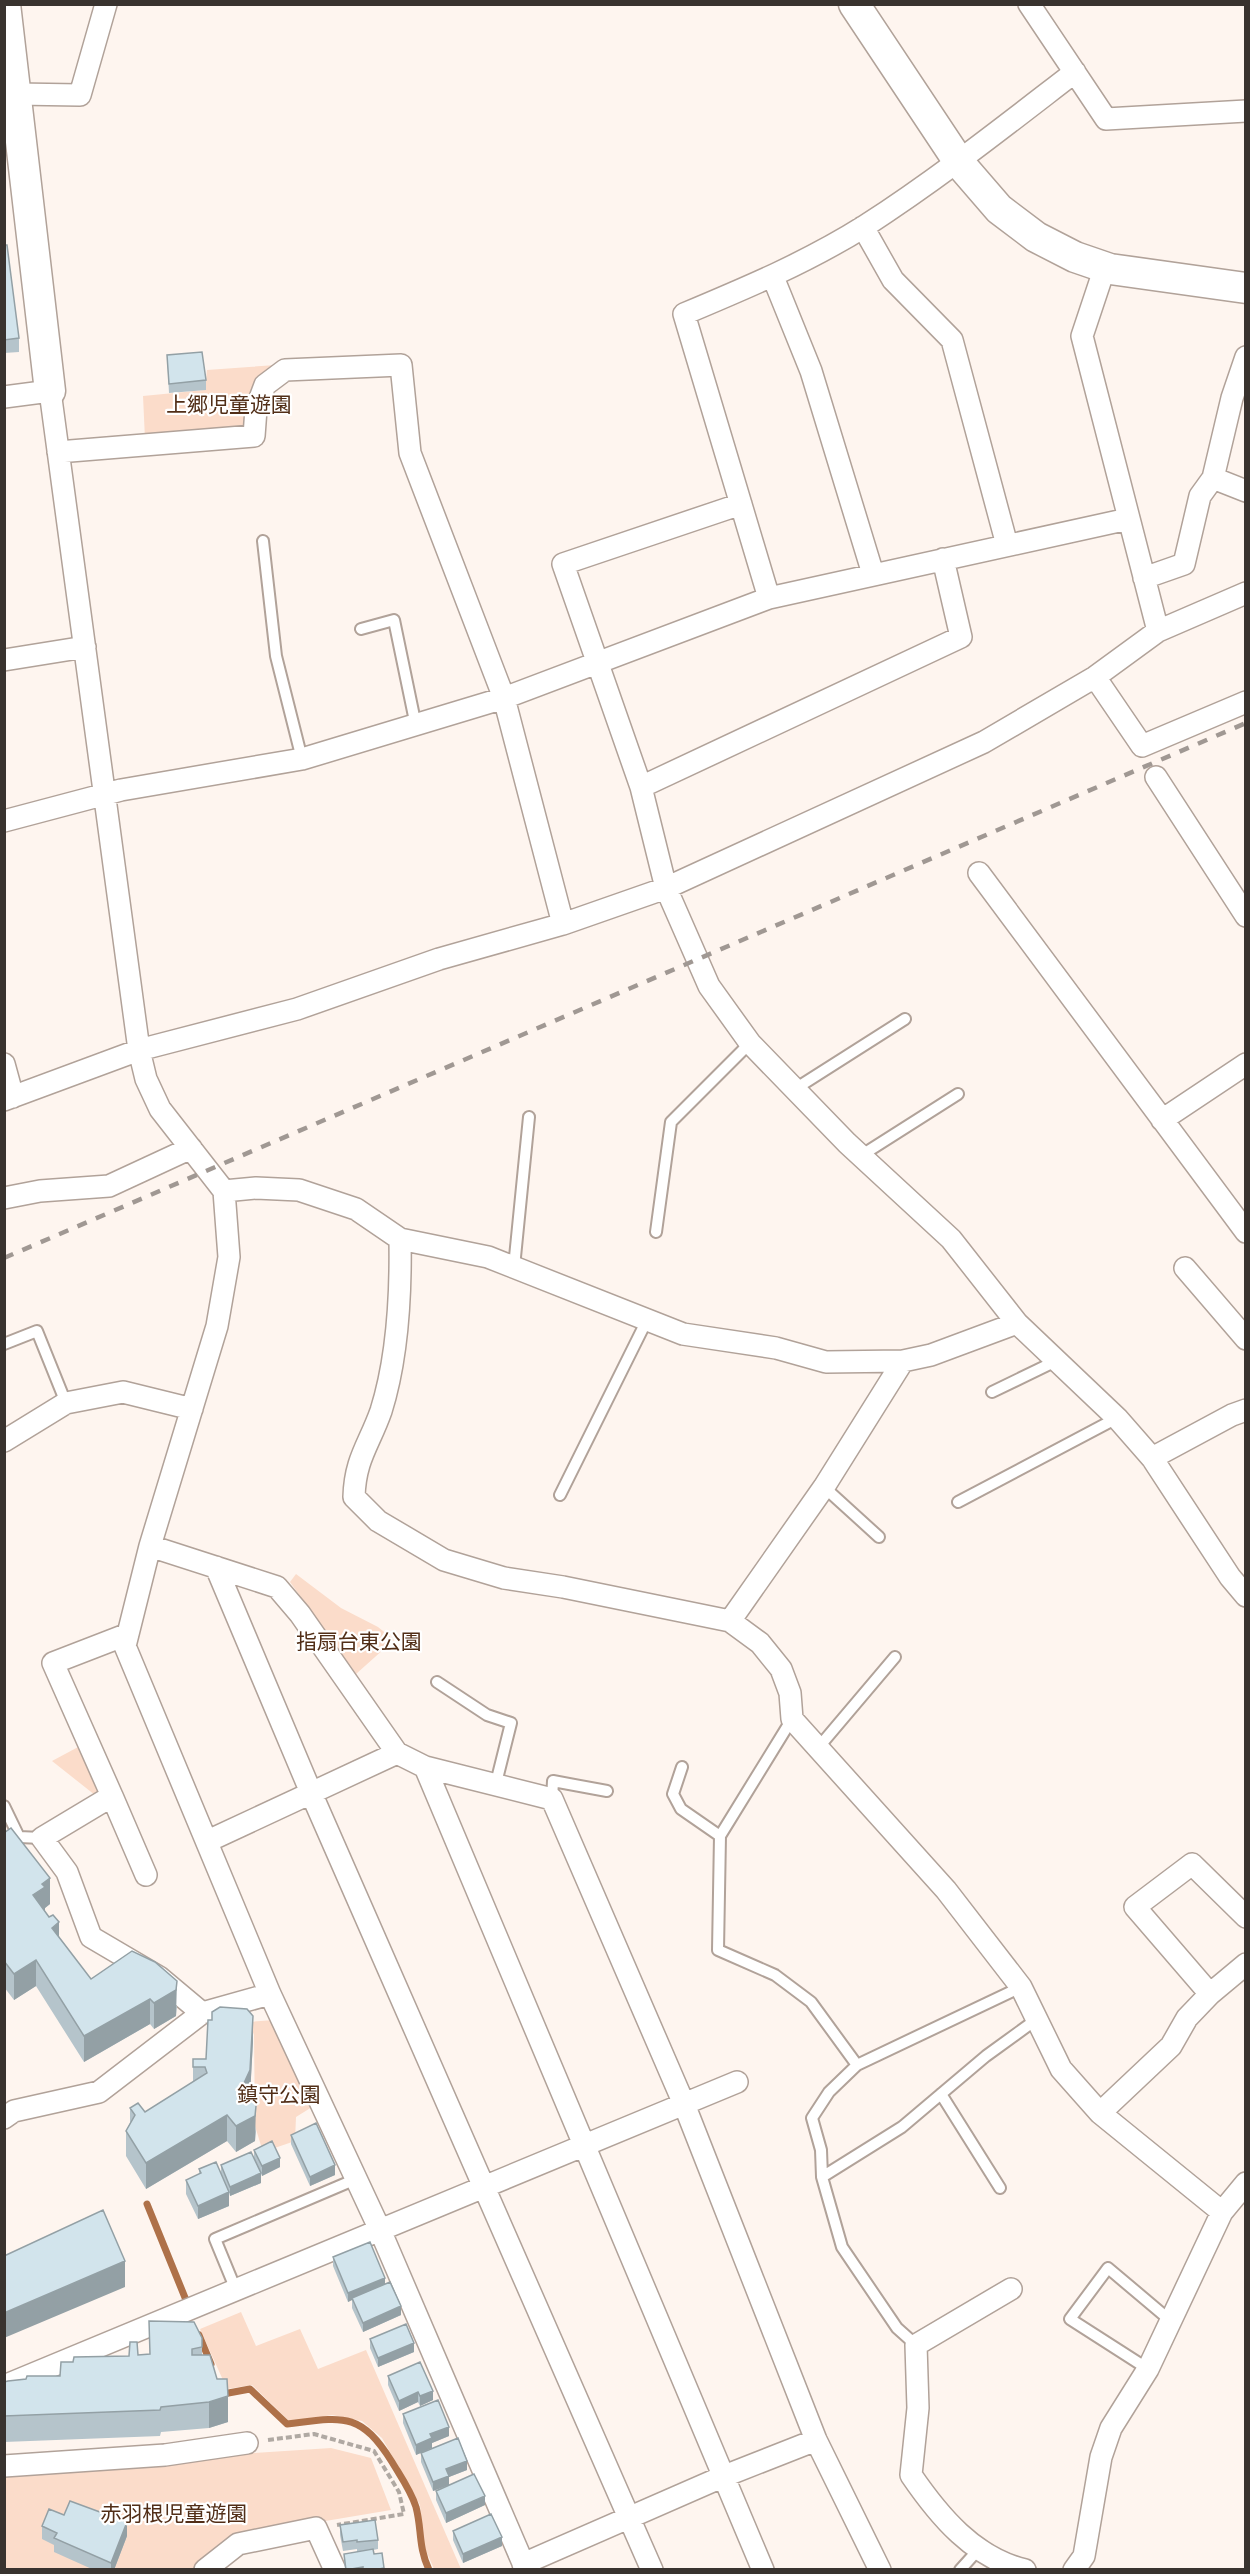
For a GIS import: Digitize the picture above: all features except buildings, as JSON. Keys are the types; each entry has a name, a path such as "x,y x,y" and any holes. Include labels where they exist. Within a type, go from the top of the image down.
{"street":[{"path":"5,4 50,391 139,1050 146,1079 160,1109 224,1191 228,1257 218,1326 150,1546 125,1646 208,1840 270,1994 380,2230 520,2568 722,2477 816,2440"},
{"path":"16,94 80,95 106,4"},
{"path":"854,4 958,162 999,209 1036,237 1075,257 1105,267 1165,278 1245,288"},
{"path":"1029,4 1106,119 1245,111"},
{"path":"769,598 684,314 773,277 863,227 958,162 1075,72"},
{"path":"863,227 893,280 952,340 1006,545"},
{"path":"1105,267 1082,336 1158,632"},
{"path":"773,277 810,371 873,574"},
{"path":"1144,578 1185,564 1200,496 1213,478 1232,398 1245,357"},
{"path":"58,452 254,436 256,409 265,385 285,370 401,365 410,453 504,698 563,924"},
{"path":"4,397 50,391"},
{"path":"1213,478 1245,491"},
{"path":"741,504 563,564 641,787 666,888 709,986 750,1043 847,1143 951,1239 1017,1323 1117,1418 1152,1458 1230,1577 1245,1596"},
{"path":"4,821 106,794 302,759 504,698 769,598 1128,519"},
{"path":"641,787 961,637 943,559"},
{"path":"4,1064 9,1098 139,1050 297,1009 439,959 563,924 666,888 984,742 1095,677 1158,632 1245,593"},
{"path":"4,660 85,647"},
{"path":"1095,677 1142,746 1245,702"},
{"path":"1156,777 1245,916"},
{"path":"979,873 1245,1232"},
{"path":"1162,1120 1245,1064"},
{"path":"4,1198 40,1191 109,1186 190,1148"},
{"path":"224,1191 256,1188 299,1190 356,1209 400,1239 488,1257 683,1334 776,1348 826,1362 903,1361 931,1355 1017,1323"},
{"path":"400,1239 400,1278 391,1366 381,1411 354,1472 354,1497 378,1521 444,1560 504,1578 563,1587 730,1621 760,1643 781,1669 790,1693 792,1719 946,1890 1021,1987 1061,2069 1100,2113 1222,2212"},
{"path":"1185,1268 1245,1339"},
{"path":"730,1621 824,1487 903,1361"},
{"path":"4,1441 66,1403 123,1392 192,1409"},
{"path":"1152,1458 1232,1414 1245,1410"},
{"path":"150,1546 277,1587 300,1614 397,1754 424,1767 552,1798 684,2104 816,2440 880,2570"},
{"path":"216,1567 312,1795 652,2570"},
{"path":"128,1634 53,1663 146,1875"},
{"path":"208,1840 312,1795 397,1754"},
{"path":"424,1767 763,2570"},
{"path":"112,1796 42,1838 67,1872 91,1937 159,1977 202,2013"},
{"path":"1210,1994 1136,1907 1192,1864 1245,1917"},
{"path":"1100,2113 1171,2046 1187,2018 1210,1994 1245,1964"},
{"path":"4,2118 15,2111 99,2092 202,2013 270,1994"},
{"path":"4,2386 737,2082"},
{"path":"1074,2570 1084,2556 1101,2457 1112,2428 1148,2369 1172,2322 1222,2212 1245,2183"},
{"path":"1011,2289 916,2345 918,2408 911,2475 933,2508 978,2550 1010,2566 1025,2570"},
{"path":"4,2466 165,2455 246,2443"},
{"path":"205,2570 238,2544 316,2528 335,2570"}],"lane":[{"path":"263,540 276,656 302,759"},
{"path":"361,629 394,620 416,726"},
{"path":"795,1089 905,1018"},
{"path":"656,1232 671,1122 750,1043"},
{"path":"862,1155 958,1094"},
{"path":"514,1267 529,1117"},
{"path":"560,1495 647,1320"},
{"path":"4,1344 37,1331 66,1403"},
{"path":"992,1392 1056,1361"},
{"path":"958,1502 1117,1418"},
{"path":"824,1487 879,1537"},
{"path":"818,1748 895,1657"},
{"path":"437,1682 487,1715 512,1723 496,1783"},
{"path":"792,1719 720,1836 718,1950 775,1975 810,2002 857,2065"},
{"path":"681,1767 673,1794 681,1809 720,1836"},
{"path":"552,1798 553,1781 607,1791"},
{"path":"4,1806 19,1837"},
{"path":"4,1839 42,1838"},
{"path":"916,2345 897,2328 842,2247 822,2178 821,2150 812,2118 829,2092 857,2065 1021,1987"},
{"path":"822,2178 903,2127 986,2056 1038,2019"},
{"path":"941,2094 1000,2188"},
{"path":"236,2290 215,2239 356,2179"},
{"path":"1148,2369 1070,2319 1108,2268 1172,2322"},
{"path":"960,2570 978,2550"}],"path":[{"path":"246,2443 314,2434 374,2451 399,2492 404,2514 316,2528"}],"green space":[{"name":"上郷児童遊園","path":"276,365 254,436 145,439 143,396 205,390 207,370"},
{"name":"指扇台東公園","path":"296,1574 341,1608 378,1627 394,1640 356,1674 290,1582"},
{"path":"80,1746 104,1796 100,1799 52,1761"},
{"name":"鎮守公園","path":"274,2020 312,2107 296,2117 295,2141 263,2152 255,2126 254,2035 249,2022"},
{"path":"241,2312 256,2346 300,2329 318,2369 366,2350 461,2569 434,2569 424,2546 420,2505 382,2438 362,2421 332,2415 290,2422 252,2385 227,2389 200,2329"},
{"name":"赤羽根児童遊園","path":"331,2448 371,2458 391,2510 231,2537 197,2569 5,2570 5,2469"}],"waterway":[{"path":"147,2204 188,2305"},
{"path":"199,2335 211,2364"},
{"path":"222,2391 223,2394 250,2389 287,2424 323,2420 348,2421 370,2434 381,2445 414,2501 423,2553 429,2570"}],"railway":[{"path":"4,1258 1246,723"}]}
